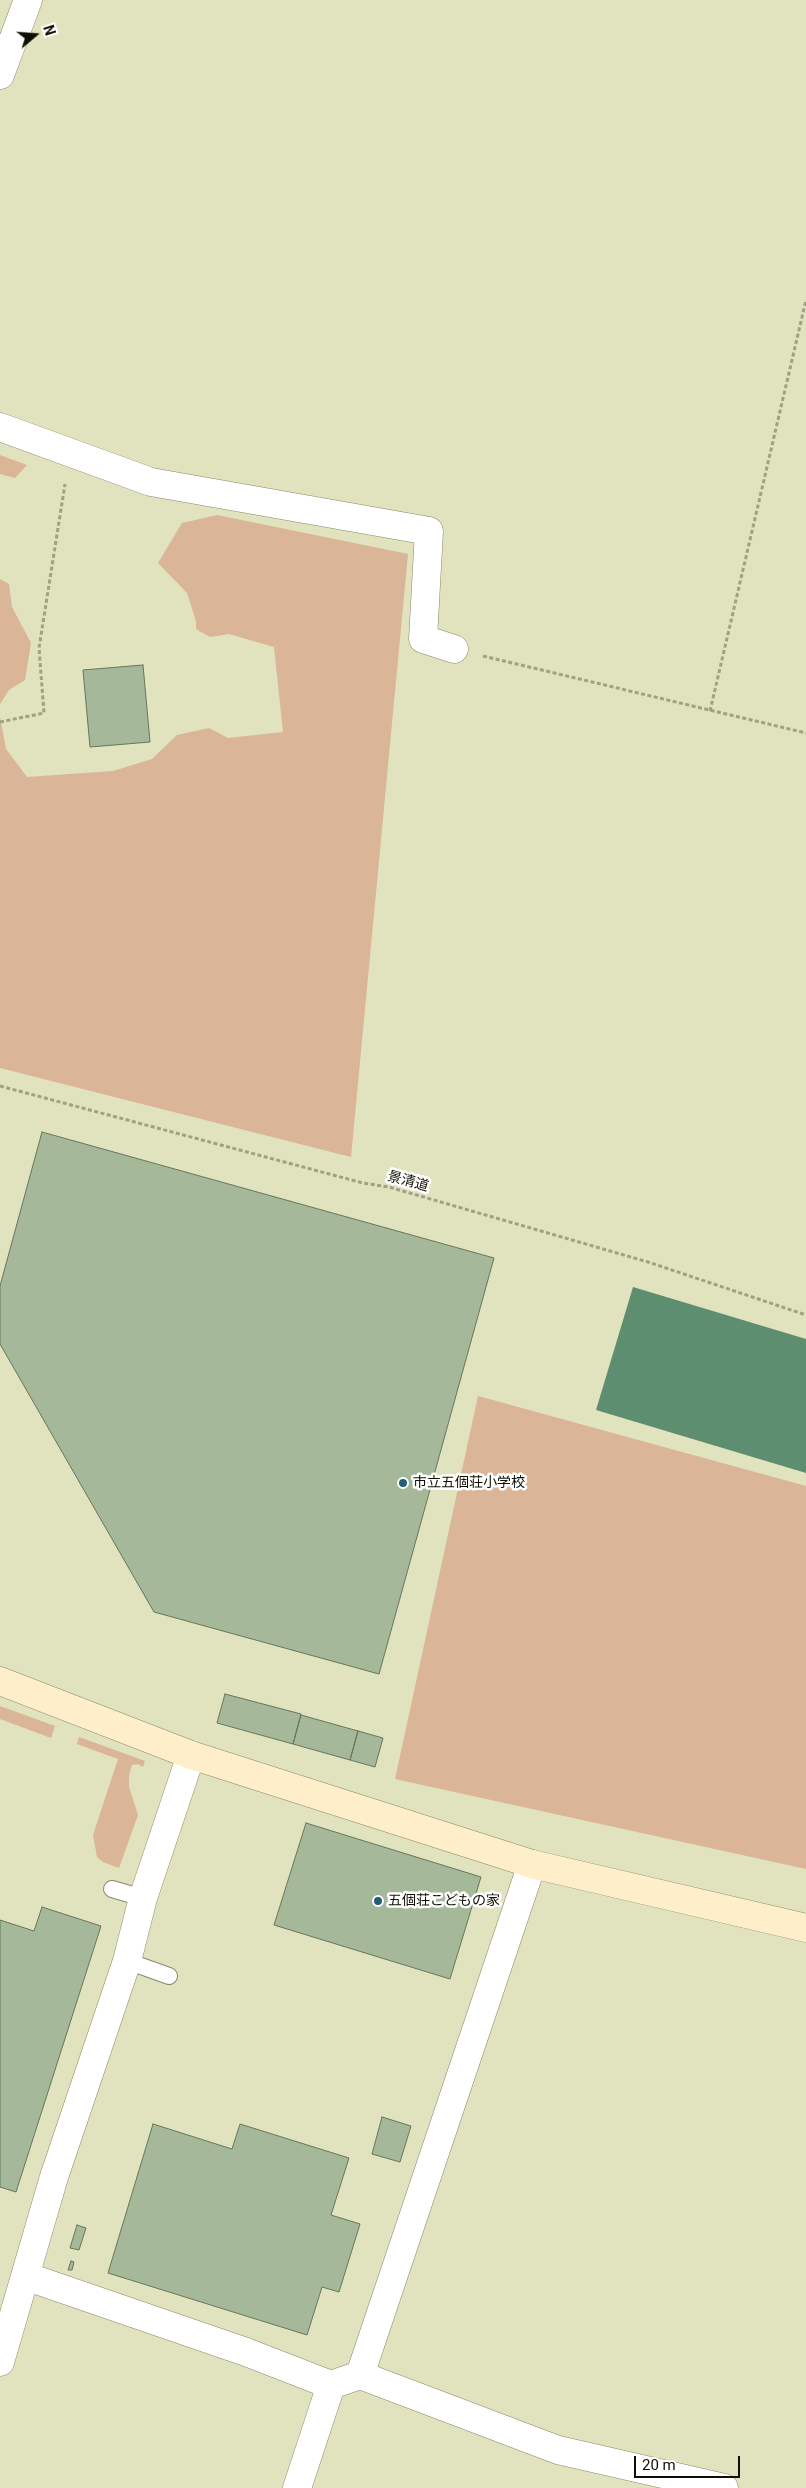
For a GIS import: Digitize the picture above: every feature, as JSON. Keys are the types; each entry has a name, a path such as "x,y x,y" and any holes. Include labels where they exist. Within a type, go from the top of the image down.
{"street":[{"path":"0,75 28,0"},
{"path":"0,428 151,482 429,531 423,640 454,650"},
{"path":"0,1681 191,1756 532,1864 806,1928"},
{"path":"0,2362 54,2177 126,1961 143,1898 191,1756"},
{"path":"360,2375 532,1864"},
{"path":"25,2276 246,2352 331,2385 360,2375 558,2450 724,2488"},
{"path":"297,2488 331,2385"}],"lane":[{"path":"112,1889 143,1898"},
{"path":"126,1961 169,1976"}],"path":[{"path":"710,711 806,300"},
{"path":"0,722 44,714 39,648 70,452"},
{"path":"454,650 806,734"},
{"name":"景清道","path":"0,1086 363,1183 389,1187 648,1262 806,1314"}],"shaded area":[{"path":"0,455 27,465 15,478 0,474"},
{"path":"217,515 408,554 351,1157 0,1068 0,717 6,749 27,777 113,771 152,759 177,735 209,728 228,738 283,732 274,647 229,634 210,637 196,629 196,621 187,593 158,563 182,523"},
{"path":"0,579 9,584 12,607 31,643 25,680 9,690 0,704"},
{"path":"633,1287 806,1339 806,1473 596,1410"},
{"path":"478,1396 806,1486 806,1869 395,1779"},
{"path":"0,1706 55,1726 51,1738 0,1719"},
{"path":"79,1737 145,1761 143,1767 138,1764 132,1765 129,1775 129,1787 138,1815 119,1868 103,1862 97,1857 93,1835 118,1759 77,1744"}],"building":[{"path":"143,665 150,742 90,747 83,670"},
{"path":"42,1132 494,1258 379,1674 154,1612 0,1344 0,1286"},
{"path":"225,1694 301,1714 293,1744 217,1723"},
{"path":"301,1715 358,1731 350,1760 293,1744"},
{"path":"358,1731 383,1738 375,1767 350,1760"},
{"name":"五個荘こどもの家","path":"306,1823 481,1877 450,1979 274,1925"},
{"path":"42,1907 101,1926 16,2192 0,2187 0,1920 34,1931"},
{"path":"382,2117 411,2126 400,2162 372,2154"},
{"path":"153,2124 232,2149 240,2124 349,2158 331,2215 360,2224 339,2292 322,2287 307,2335 108,2273"},
{"path":"77,2225 86,2228 79,2250 70,2248"},
{"path":"71,2261 74,2262 72,2270 68,2270"}],"place":[{"name":"市立五個荘小学校","path":"403,1483"},
{"name":"五個荘こどもの家","path":"378,1901"}]}
